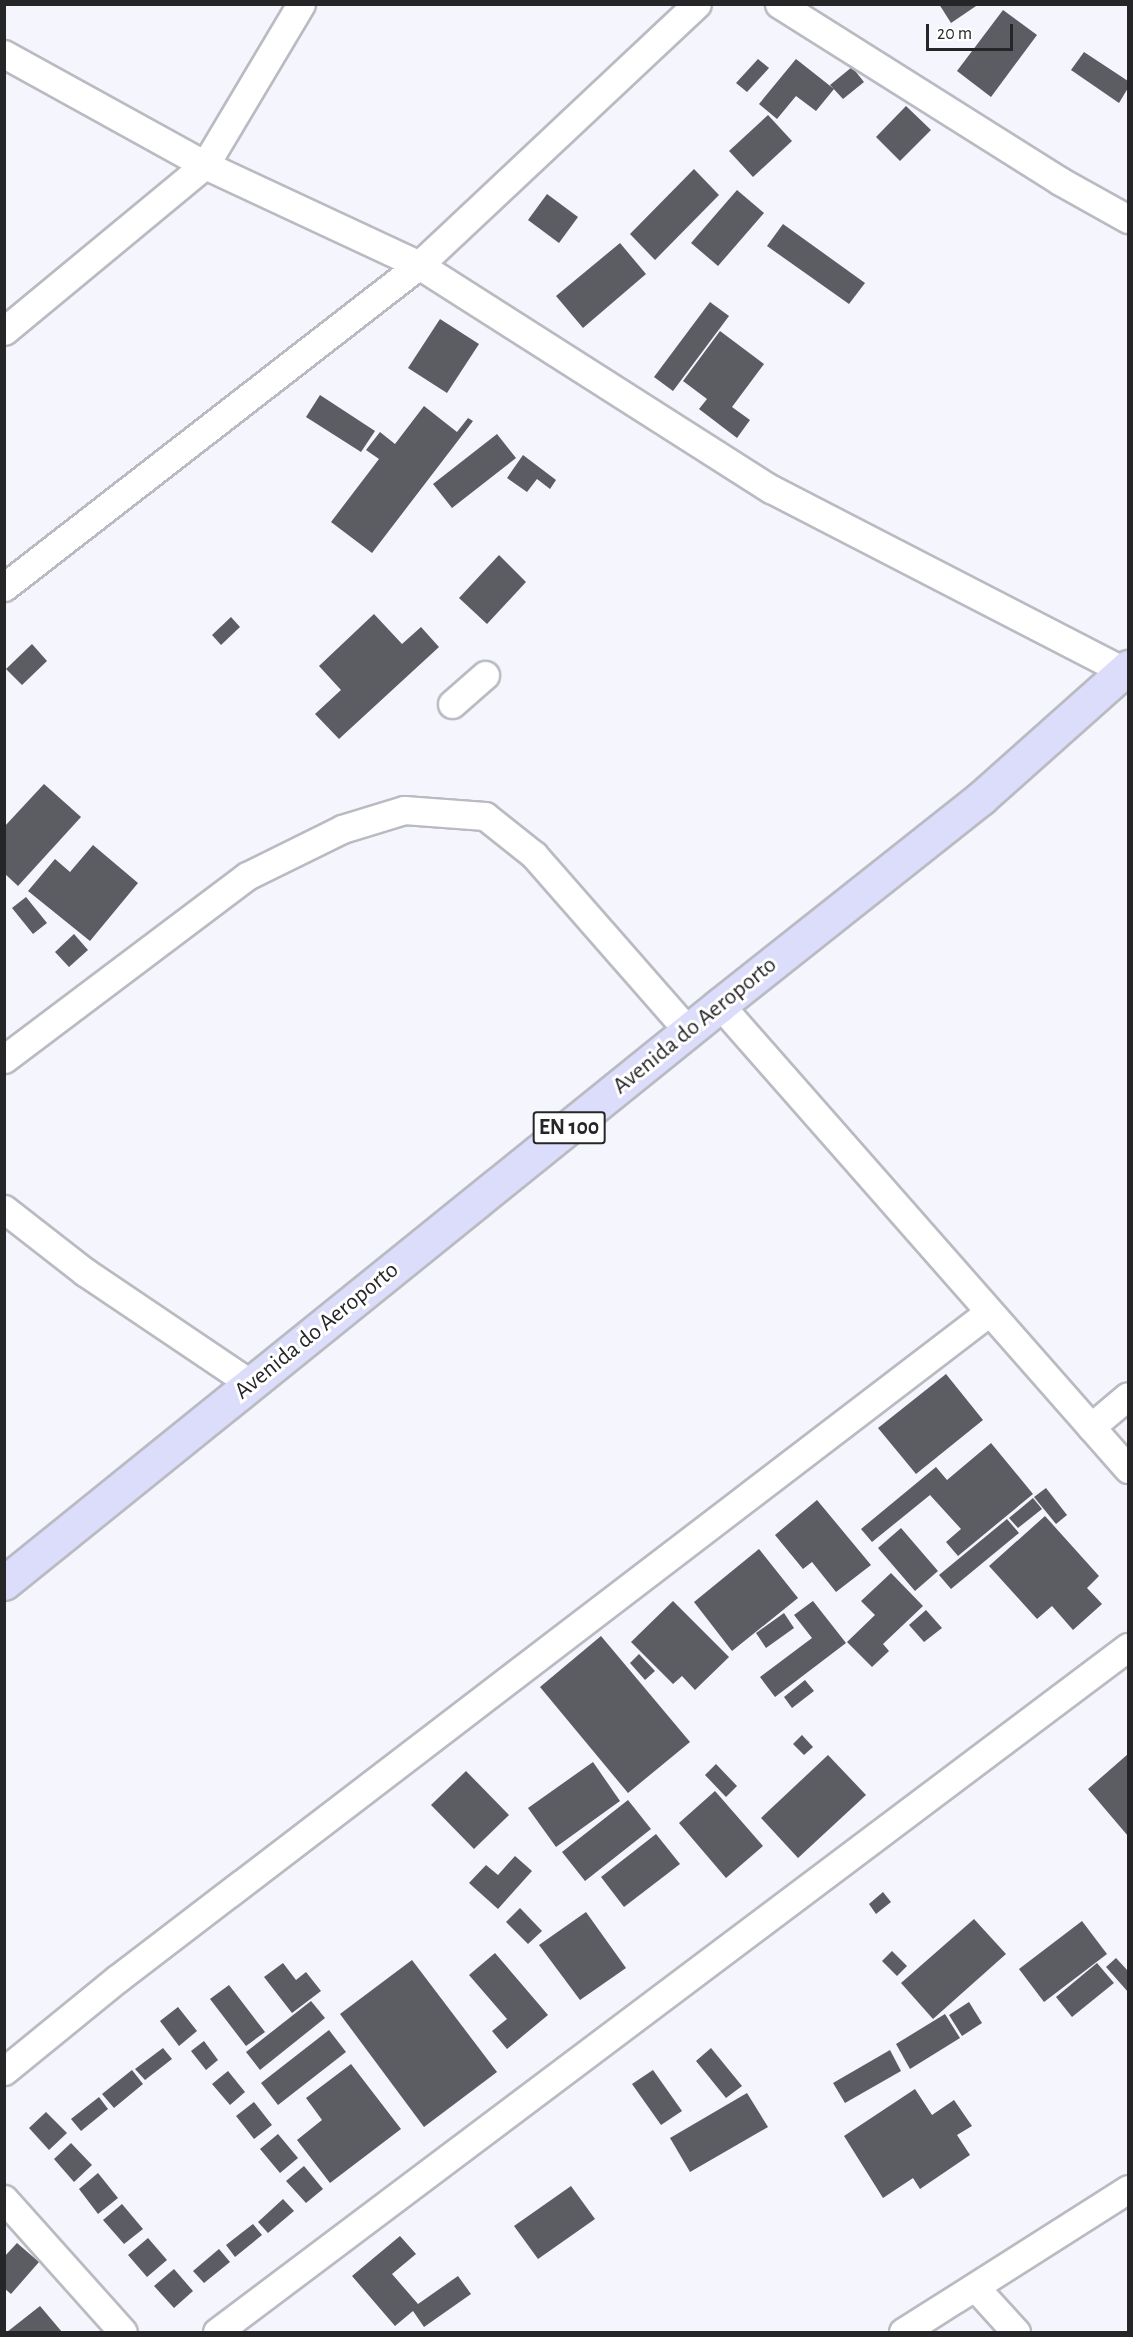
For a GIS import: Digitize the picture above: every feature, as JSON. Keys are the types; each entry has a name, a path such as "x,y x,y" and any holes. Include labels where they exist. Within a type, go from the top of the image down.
{"main road":[{"name":"Avenida do Aeroporto","path":"4,1583 720,1005 981,798 1126,669"}],"street":[{"path":"4,331 206,165 301,4"},
{"path":"4,587 419,265 697,4"},
{"path":"778,4 1060,181 1128,219"},
{"path":"4,54 206,165 419,265 771,489 1126,669"},
{"path":"452,704 485,675"},
{"path":"4,1059 247,876 342,829 404,810 484,816 534,855 688,1031"},
{"path":"720,1005 1128,1469"},
{"path":"4,1209 86,1272 251,1384"},
{"path":"4,2071 126,1972 989,1312"},
{"path":"1091,1427 1128,1396"},
{"path":"218,2332 1128,1647"},
{"path":"903,2332 1128,2189"},
{"path":"4,2199 123,2332"},
{"path":"975,2287 1016,2332"}],"building":[{"path":"939,4 979,4 951,23"},
{"path":"1003,10 1037,35 991,97 957,71"},
{"path":"1084,52 1128,81 1128,88 1119,103 1071,70"},
{"path":"758,59 769,68 747,92 736,83"},
{"path":"796,59 834,89 816,111 796,96 777,119 759,104"},
{"path":"852,67 864,82 843,99 830,85"},
{"path":"906,106 931,130 900,161 876,137"},
{"path":"768,115 792,141 753,177 729,151"},
{"path":"694,169 719,195 655,260 630,234"},
{"path":"737,190 764,213 718,266 691,243"},
{"path":"547,194 578,217 559,243 528,220"},
{"path":"783,224 865,283 849,304 767,246"},
{"path":"620,243 646,274 583,328 556,296"},
{"path":"710,302 729,316 673,391 654,377"},
{"path":"440,319 479,344 447,393 408,368"},
{"path":"720,331 764,364 732,407 750,420 737,438 699,409 707,399 683,381"},
{"path":"320,395 375,431 361,452 306,417"},
{"path":"424,406 457,432 468,418 473,421 372,553 331,522 379,459 366,450 380,432 395,444"},
{"path":"497,434 516,458 452,508 433,484"},
{"path":"523,455 556,480 550,489 537,479 527,492 507,478"},
{"path":"499,555 526,582 487,624 459,598"},
{"path":"374,614 402,644 421,627 439,647 339,739 315,714 341,690 319,666"},
{"path":"231,617 240,627 221,645 212,635"},
{"path":"32,644 47,661 22,685 6,669"},
{"path":"44,784 81,817 18,886 4,873 4,827"},
{"path":"93,845 138,883 90,941 28,891 55,859 70,872"},
{"path":"26,897 47,923 33,934 12,908"},
{"path":"74,934 88,950 69,967 55,952"},
{"path":"946,1374 983,1420 916,1474 878,1428"},
{"path":"991,1443 1033,1494 958,1556 946,1542 961,1529 930,1495 872,1542 861,1529 936,1467 947,1480"},
{"path":"1046,1488 1067,1515 1056,1524 1034,1497"},
{"path":"1033,1498 1042,1509 1018,1528 1009,1518"},
{"path":"817,1500 871,1565 836,1592 812,1562 803,1569 775,1535"},
{"path":"1045,1516 1099,1576 1087,1588 1102,1604 1073,1630 1052,1606 1037,1619 989,1566"},
{"path":"1007,1519 1019,1533 951,1589 939,1575"},
{"path":"901,1528 938,1571 915,1591 878,1548"},
{"path":"759,1549 798,1598 732,1651 694,1602"},
{"path":"891,1573 923,1606 883,1644 889,1651 872,1667 847,1642 875,1615 861,1601"},
{"path":"673,1601 729,1657 695,1690 682,1676 673,1684 631,1642"},
{"path":"813,1601 846,1643 775,1697 760,1677 812,1638 794,1615"},
{"path":"926,1610 942,1628 924,1642 909,1625"},
{"path":"784,1613 794,1628 766,1648 756,1633"},
{"path":"601,1636 690,1742 628,1793 540,1687"},
{"path":"639,1654 655,1671 645,1680 630,1663"},
{"path":"805,1680 814,1691 792,1708 784,1697"},
{"path":"802,1735 813,1747 804,1755 793,1744"},
{"path":"1128,1754 1128,1836 1088,1789"},
{"path":"828,1755 866,1795 798,1858 761,1818"},
{"path":"593,1762 620,1801 556,1847 528,1808"},
{"path":"716,1764 737,1786 726,1797 705,1775"},
{"path":"466,1771 509,1815 474,1849 431,1805"},
{"path":"715,1791 763,1846 726,1878 679,1823"},
{"path":"628,1800 651,1829 585,1881 562,1852"},
{"path":"656,1834 680,1864 624,1907 601,1877"},
{"path":"515,1856 532,1871 498,1909 469,1883 486,1865 498,1875"},
{"path":"883,1892 891,1902 876,1914 869,1904"},
{"path":"520,1908 542,1931 528,1944 506,1922"},
{"path":"586,1912 626,1968 580,2000 539,1945"},
{"path":"974,1919 1006,1954 933,2019 901,1983"},
{"path":"1082,1921 1107,1954 1044,2002 1019,1969"},
{"path":"892,1951 907,1966 897,1976 882,1961"},
{"path":"495,1953 548,2015 507,2049 492,2031 507,2019 469,1975"},
{"path":"1116,1958 1128,1971 1128,1992 1106,1967"},
{"path":"412,1960 497,2072 424,2127 340,2014"},
{"path":"283,1963 296,1980 306,1972 321,1991 292,2013 264,1977"},
{"path":"1097,1963 1114,1983 1072,2017 1056,1997"},
{"path":"229,1985 265,2032 246,2046 210,1999"},
{"path":"311,2001 325,2018 260,2070 246,2052"},
{"path":"969,2002 982,2023 962,2036 949,2015"},
{"path":"178,2007 197,2031 179,2046 160,2021"},
{"path":"945,2014 960,2038 910,2069 896,2044"},
{"path":"329,2030 346,2052 278,2105 261,2083"},
{"path":"204,2041 218,2060 206,2070 191,2051"},
{"path":"163,2048 172,2059 145,2080 135,2069"},
{"path":"711,2048 742,2086 726,2098 696,2061"},
{"path":"890,2050 901,2071 845,2103 833,2083"},
{"path":"351,2064 401,2129 330,2183 297,2140 322,2120 306,2098"},
{"path":"132,2070 143,2084 114,2108 102,2094"},
{"path":"653,2070 682,2111 661,2125 632,2084"},
{"path":"228,2071 245,2092 230,2105 212,2084"},
{"path":"915,2089 932,2115 954,2100 972,2126 957,2135 970,2155 920,2189 913,2178 883,2198 844,2136"},
{"path":"747,2093 768,2127 690,2172 670,2138"},
{"path":"99,2097 108,2109 81,2131 71,2119"},
{"path":"254,2102 272,2125 254,2139 236,2116"},
{"path":"46,2112 67,2133 49,2150 29,2128"},
{"path":"278,2134 298,2158 280,2173 260,2149"},
{"path":"71,2143 92,2165 74,2182 54,2159"},
{"path":"304,2166 323,2189 306,2203 286,2181"},
{"path":"98,2173 118,2198 98,2214 79,2189"},
{"path":"571,2186 595,2219 538,2259 514,2226"},
{"path":"283,2199 294,2211 268,2233 258,2222"},
{"path":"122,2204 143,2229 124,2244 103,2220"},
{"path":"253,2224 262,2235 235,2257 226,2245"},
{"path":"400,2236 416,2254 392,2274 418,2304 458,2276 471,2294 424,2327 413,2311 395,2326 352,2276"},
{"path":"148,2238 167,2260 147,2277 128,2255"},
{"path":"17,2243 39,2262 11,2294 4,2288 4,2257"},
{"path":"219,2249 230,2262 204,2283 193,2271"},
{"path":"174,2269 193,2291 174,2308 154,2286"},
{"path":"40,2306 62,2332 7,2332"}]}
